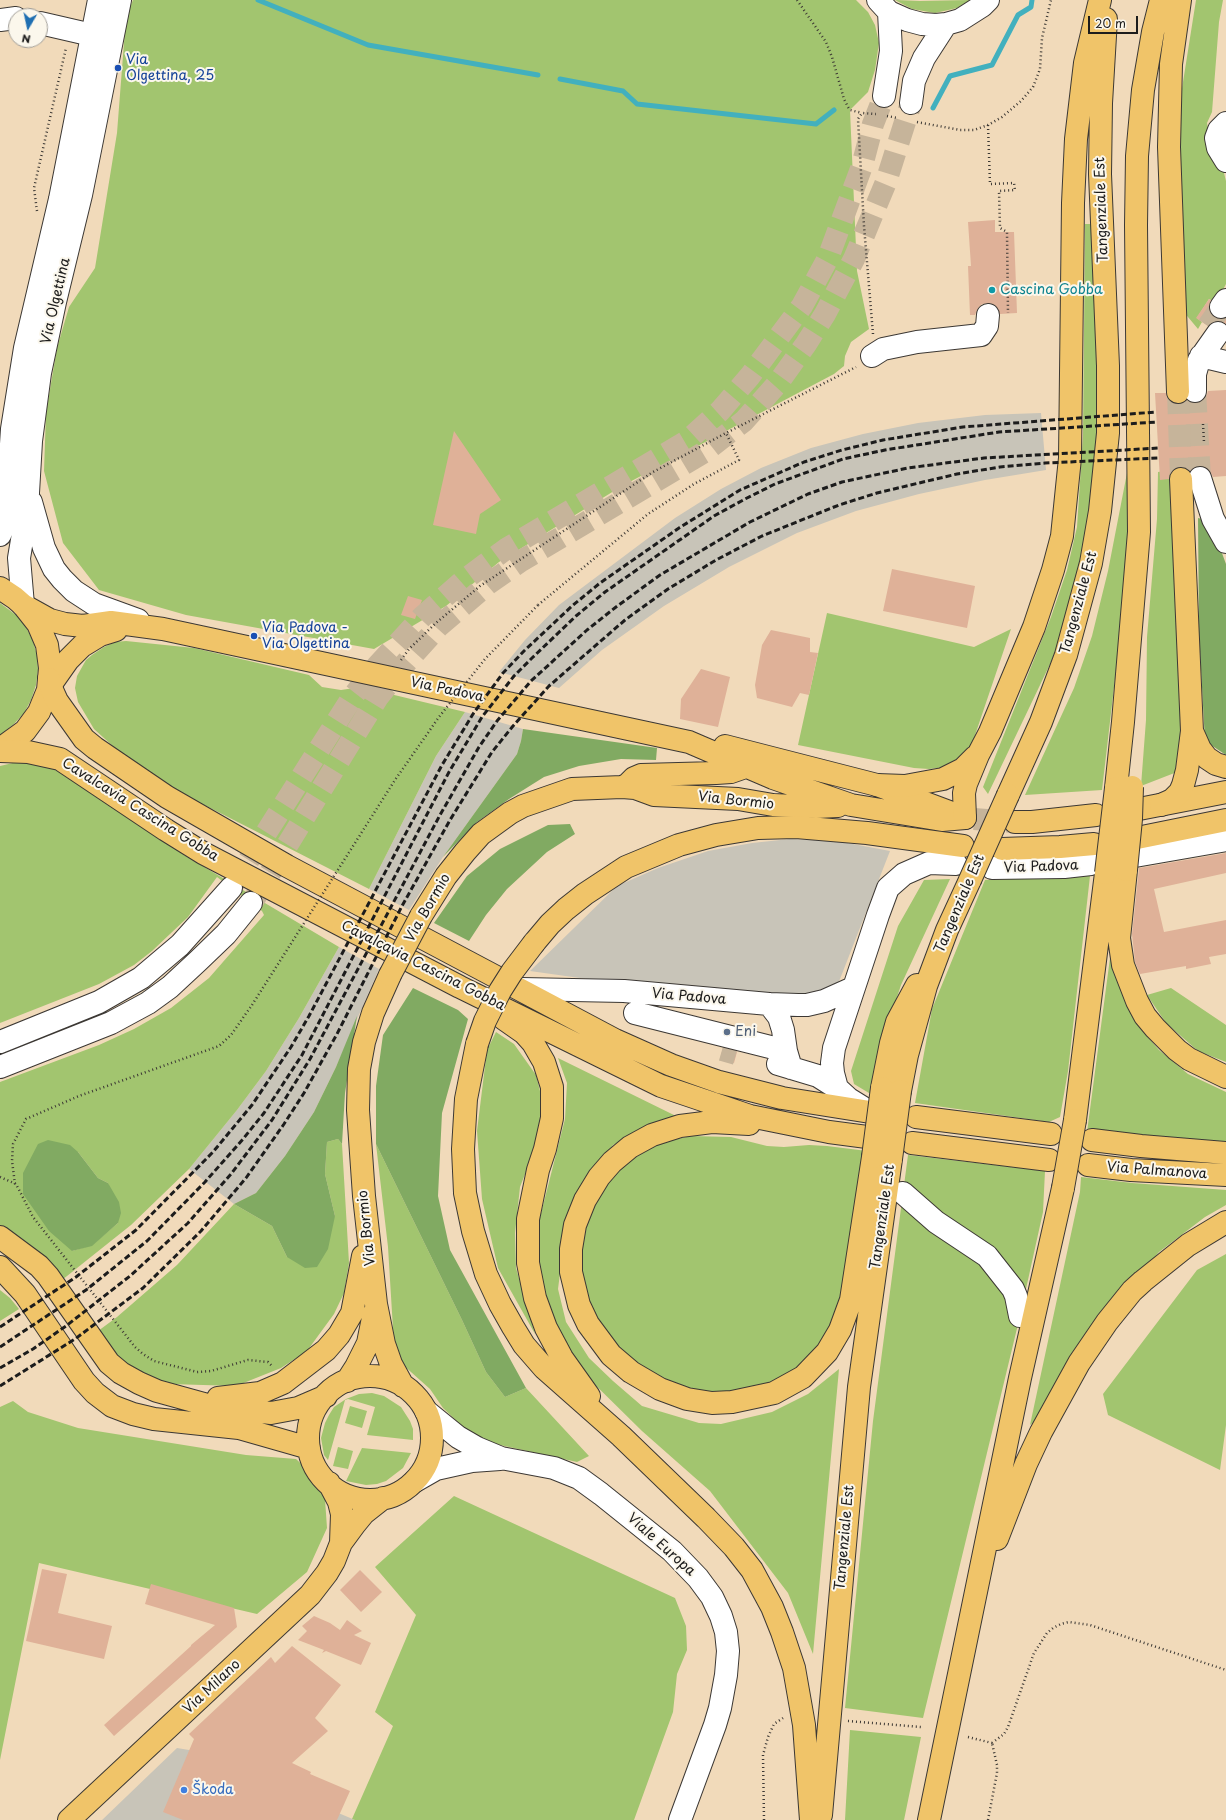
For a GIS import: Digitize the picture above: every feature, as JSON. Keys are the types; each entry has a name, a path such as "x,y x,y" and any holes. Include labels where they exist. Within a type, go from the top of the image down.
{"main road":[{"path":"969,819 965,789 978,755 990,732 1040,612 1055,564 1063,531 1070,458 1073,203 1076,139 1085,62 1100,0"},
{"name":"Tangenziale Est","path":"821,1820 859,1388 877,1151 891,1090 916,1022 963,864 1008,794 1041,722 1070,642 1091,563 1101,503 1108,434 1108,366 1100,152 1104,35 1108,0"},
{"path":"929,1820 1020,1378 1063,1188 1075,1120 1115,858 1124,788 1123,722 1139,532 1136,233 1138,150 1147,62 1161,0"},
{"path":"1180,0 1171,64 1169,147 1187,392"},
{"path":"1161,805 1172,800 1180,792 1183,785 1187,770 1192,731 1190,478"},
{"path":"0,588 24,605 38,624 43,634 49,657 49,684 44,701 33,722 16,739 0,750"},
{"name":"Via Padova","path":"24,605 50,620 72,626 111,622 153,628 389,677 695,744 747,767"},
{"name":"Via Padova","path":"49,684 68,660 90,640 109,631 153,628"},
{"name":"Cavalcavia Cascina Gobba","path":"49,684 57,701 84,739 166,797 294,869 615,1040 671,1065 719,1082 782,1098 870,1112"},
{"path":"1192,731 1200,750 1207,758 1216,764 1226,767"},
{"path":"695,744 726,746 852,805 942,820 969,819"},
{"name":"Cavalcavia Cascina Gobba","path":"0,750 28,752 60,759 155,823 203,853 460,986 661,1086 750,1116 829,1132 877,1151"},
{"path":"747,767 773,768 877,784 905,786 943,779 963,770 978,755"},
{"name":"Via Bormio","path":"622,787 627,785 634,778 652,774 705,774 731,772 747,767"},
{"path":"738,798 763,790 773,768"},
{"path":"877,784 969,819"},
{"name":"Via Bormio","path":"403,1386 390,1364 384,1344 376,1304 358,1131 359,1069 368,1028 380,995 421,916 446,876 464,852 481,834 510,813 523,806 572,789 622,787 634,788 654,795 738,798 774,805 816,807 852,805"},
{"path":"1139,809 1226,792"},
{"path":"1015,822 1032,822 1096,815"},
{"path":"1002,848 1054,848 1115,858 1226,820"},
{"path":"811,1820 801,1699 788,1649 772,1607 752,1570 734,1547 621,1436 544,1368 524,1345 500,1304 486,1274 473,1231 466,1193 463,1149 466,1099 477,1044 489,1013 512,972 550,924 566,909 626,867 679,845 727,833 773,827 817,828 877,834 963,864"},
{"path":"1115,858 1119,938 1123,965 1137,1001 1150,1022 1177,1050 1196,1063 1226,1077"},
{"path":"460,986 524,1033 533,1043 548,1070 552,1087 554,1108 548,1139 538,1170 528,1215 527,1251 529,1273 539,1312 562,1358 585,1391 621,1436"},
{"path":"916,1118 1051,1134"},
{"path":"829,1132 733,1122 702,1123 668,1129 652,1135 624,1151 612,1162 589,1192 580,1208 573,1237 571,1260 573,1287 579,1305 588,1324 611,1355 631,1372 660,1389 687,1399 702,1402 732,1402 762,1397 784,1389 803,1377 827,1352 840,1330 849,1307 877,1151"},
{"name":"Via Palmanova","path":"1092,1140 1141,1146 1226,1153"},
{"path":"912,1143 1049,1160"},
{"name":"Via Palmanova","path":"1088,1165 1131,1170 1226,1175"},
{"path":"974,1600 1021,1477 1041,1432 1079,1363 1107,1322 1132,1291 1188,1245 1226,1222"},
{"path":"171,1395 205,1398 231,1397 260,1393 283,1383 326,1350 339,1336 352,1313 367,1229"},
{"path":"0,1237 28,1257 48,1276 109,1363 120,1373 139,1383 171,1395 215,1407 271,1413 298,1408 326,1396 346,1381 360,1378 375,1377 389,1380 403,1386 418,1399 426,1411 431,1427 431,1448 427,1462 415,1481 400,1492 383,1498 364,1499 353,1497 338,1490 329,1483 316,1467 310,1448 311,1423 315,1411 326,1396"},
{"path":"0,1267 25,1294 84,1381 95,1394 112,1406 133,1414 154,1419 238,1428 310,1448"},
{"name":"Via Bormio","path":"346,1381 356,1367 368,1343 376,1304"},
{"name":"Via Milano","path":"329,1483 339,1502 342,1514 342,1543"},
{"name":"Via Milano","path":"69,1820 310,1595 327,1573 342,1543 364,1512 383,1498"}],"street":[{"name":"Via Olgettina","path":"0,535 6,519 5,448 16,403 24,348 58,204 100,0"},
{"name":"Via Olgettina","path":"24,605 19,558 28,494 33,424 45,348 80,201 120,0"},
{"path":"884,6 922,24 946,24 960,20 982,6 988,0"},
{"path":"884,6 891,50 884,96"},
{"path":"48,24 92,35"},
{"path":"909,114 914,81 924,58 946,24"},
{"path":"1226,123 1219,130 1216,138 1218,148 1226,161"},
{"path":"872,356 884,349 910,343 981,335 998,314"},
{"path":"1187,392 1213,329"},
{"path":"1201,356 1226,362"},
{"path":"1190,478 1226,542"},
{"path":"28,494 47,553 54,568 65,582 94,604 153,628"},
{"name":"Via Padova","path":"992,868 1064,867 1226,840"},
{"path":"837,1088 832,1062 834,1048 885,893 888,888 904,874 924,864 936,862 963,864"},
{"path":"0,1042 99,1002 141,978 180,945 231,888"},
{"path":"0,1067 111,1024 148,1003 170,987 226,934 251,903"},
{"name":"Via Padova","path":"521,989 624,992 770,1004 807,1005 824,1001 853,988"},
{"path":"624,992 642,1024 654,1031 729,1052 789,1059"},
{"path":"770,1004 778,1017 783,1030 789,1059"},
{"path":"636,1013 789,1059 837,1088 849,1099 870,1112"},
{"path":"902,1193 940,1226 987,1256 1016,1296 1020,1316"},
{"name":"Viale Europa","path":"426,1411 458,1437 501,1458"},
{"name":"Viale Europa","path":"415,1481 436,1469 472,1461 501,1458 541,1465 579,1478 672,1551 698,1578 712,1597 721,1616 726,1632 728,1651 726,1675 715,1726 680,1820"}],"path":[{"path":"797,0 826,42 832,57 844,99 850,110 862,113 909,114 960,130 974,130 988,125 1002,117 1022,101 1033,87 1040,69 1042,38 1051,0"},
{"path":"38,214 34,188 71,30"},
{"path":"389,677 409,649 436,623 480,586 653,472 726,433 848,372 872,356 874,326 864,226 858,119 862,113"},
{"path":"988,125 990,184 1014,183 1014,190 999,191 1000,228 1007,232 998,314"},
{"path":"1202,424 1204,442"},
{"path":"276,1372 268,1362 248,1360 211,1371 197,1372 154,1361 143,1354 135,1347 33,1217 16,1184 12,1161 13,1144 26,1119 79,1096 219,1046 231,1036 395,780 438,717 485,659 538,605 648,514 694,484 739,460 726,433"},
{"path":"0,1177 16,1184"},
{"path":"992,1743 1004,1734 1008,1727 1034,1653 1047,1633 1061,1624 1069,1622 1090,1625 1226,1670"},
{"path":"764,1820 763,1756 768,1737 774,1724 779,1719 788,1716"},
{"path":"845,1721 921,1727"},
{"path":"968,1737 992,1743"},
{"path":"988,1820 997,1773 997,1765 992,1743"}],"shaded area":[{"path":"1041,413 1046,470 985,480 919,494 856,511 797,533 729,567 664,606 602,650 559,688 499,672 525,640 559,605 675,518 721,489 761,468 811,448 863,434 918,423 985,415"},
{"path":"465,712 523,729 521,741 517,754 443,857 409,910 369,889 436,756"},
{"path":"790,839 837,841 890,851 838,983 814,998 665,990 530,971 617,886 658,868 708,851 752,843"},
{"path":"339,947 379,969 336,1067 314,1112 285,1156 256,1193 234,1204 189,1169 237,1110 266,1071 299,1018"},
{"path":"177,1748 189,1750 355,1820 102,1820"}],"green space":[{"path":"133,0 856,0 868,12 875,25 879,43 875,70 868,92 850,110 857,271 869,329 851,342 845,356 844,366 834,374 622,486 499,562 446,606 374,649 186,615 99,590 63,543 44,471 46,413 57,348 69,307 95,268 117,133 126,17"},
{"path":"895,0 970,0 957,8 935,13 912,9"},
{"path":"1196,0 1223,0 1219,22 1212,112 1207,123 1211,146 1223,169 1226,181 1226,284 1216,303 1209,299 1197,318 1202,322 1198,329 1183,311 1177,120"},
{"path":"1085,224 1092,224 1100,370 1096,469 1089,529 1064,627 1051,662 988,794 983,787 1051,617 1067,570 1077,527 1083,436"},
{"path":"1130,386 1132,533 1102,790 1025,795 1074,688 1092,636 1108,571 1127,473"},
{"path":"1170,470 1182,739 1177,772 1141,786 1146,720 1147,637 1157,519 1158,472"},
{"path":"1198,518 1210,521 1226,564 1226,755 1205,741 1199,633"},
{"path":"0,603 16,615 26,627 33,641 37,655 38,670 36,685 31,700 24,713 14,724 0,735"},
{"path":"827,613 974,647 1011,629 972,744 961,758 946,767 929,769 914,768 798,745"},
{"path":"126,641 194,648 309,675 322,687 341,690 361,687 465,712 436,756 369,889 173,789 126,758 94,729 78,702 75,688 77,676 86,660 92,655 115,642"},
{"path":"523,729 657,748 656,760 621,759 579,766 544,777 509,799 477,822 443,857 517,754"},
{"path":"17,762 32,763 59,770 184,855 339,947 299,1018 266,1071 237,1110 189,1169 131,1225 62,1280 13,1234 0,1225 0,1082 99,1045 134,1029 171,1008 209,978 264,915 262,911 217,877 188,917 152,951 134,965 99,984 0,1023 0,766","holes":["78,1152 98,1178 108,1183 118,1223 92,1245 72,1251"]},
{"path":"570,824 575,834 547,852 507,889 486,915 469,941 434,923 467,876 500,849 548,825"},
{"path":"1090,876 1068,1071 1060,1117 1049,1122 915,1103 932,1009 985,880"},
{"path":"950,879 901,985 890,1018 874,1096 854,1084 851,1071 898,926 924,880"},
{"path":"1110,958 1126,1004 1139,1027 1159,1050 1188,1074 1226,1092 1226,1144 1087,1132"},
{"path":"413,988 458,1010 468,1019 442,1113 438,1196 450,1250 526,1388 505,1397 486,1372 376,1144 376,1086 383,1035"},
{"path":"1171,988 1226,1025 1226,1062 1198,1051 1166,1023 1147,995"},
{"path":"357,1016 345,1093 342,1144 338,1139 327,1142 325,1174 335,1216 328,1249 317,1267 305,1268 287,1257 272,1226 234,1204 256,1193 285,1156 314,1112 336,1067"},
{"path":"496,1032 514,1044 536,1075 544,1107 536,1146 520,1187 515,1233 516,1268 535,1334 498,1268 482,1199 477,1131 487,1050"},
{"path":"558,1058 678,1117 613,1145 576,1199 566,1226 558,1289 566,1322 589,1358 642,1406 699,1423 721,1424 772,1412 808,1394 839,1369 813,1654 788,1593 710,1491 642,1431 571,1361 548,1308 533,1245 565,1119 567,1083"},
{"path":"691,1136 731,1137 767,1146 827,1146 867,1151 869,1156 836,1320 817,1352 780,1382 705,1397 646,1375 597,1327 578,1266 587,1218 604,1186 626,1163 663,1142"},
{"path":"338,1139 342,1144 349,1263 344,1293 334,1314 307,1351 281,1368 236,1386 170,1384 142,1376 112,1356 94,1334 117,1317 177,1265 234,1204 272,1226 287,1257 335,1216 325,1174 327,1142"},
{"path":"48,1140 70,1145 78,1152 98,1178 108,1183 119,1202 121,1213 118,1223 92,1246 72,1251 49,1231 23,1194 23,1173 38,1144"},
{"path":"376,1144 486,1372 505,1397 526,1388 589,1456 577,1462 491,1443 466,1430 443,1408 430,1389 402,1364 394,1345 388,1247"},
{"path":"908,1155 1045,1171 1043,1212 1020,1316 923,1718 845,1708 873,1421"},
{"path":"1081,1177 1132,1183 1226,1190 1226,1205 1205,1217 1159,1252 1094,1328 1041,1416 1030,1425 1080,1192"},
{"path":"1226,1254 1226,1425 1220,1470 1108,1415 1103,1394 1197,1270"},
{"path":"0,1290 10,1298 19,1309 0,1321"},
{"path":"372,1393 384,1396 401,1407 413,1429 413,1440 367,1435 375,1407 348,1399 345,1400 328,1460 324,1455 321,1438 325,1423 334,1407 346,1399 359,1394"},
{"path":"13,1401 28,1412 78,1428 246,1455 296,1459 324,1485 327,1528 307,1572 257,1614 39,1563 0,1760 0,1407"},
{"path":"350,1406 367,1411 362,1428 345,1423"},
{"path":"338,1447 353,1451 348,1469 333,1466"},
{"path":"362,1448 411,1453 403,1468 386,1481 366,1485 346,1481"},
{"path":"454,1496 675,1598 686,1626 687,1650 677,1674 673,1712 634,1820 352,1819 393,1726 375,1712 416,1615 375,1567"},
{"path":"850,1730 921,1737 904,1820 845,1820"}],"building":[{"name":"Cascina Gobba","path":"995,220 995,232 1014,232 1017,313 1000,314 995,305 989,303 982,304 978,308 975,315 970,315 968,266 971,266 968,222"},
{"path":"1209,299 1211,300 1209,306 1210,313 1219,319 1226,318 1226,324 1219,321 1212,322 1208,326 1196,318"},
{"path":"1226,390 1226,476 1213,477 1209,469 1202,466 1196,466 1190,471 1186,468 1180,467 1174,469 1170,473 1169,479 1160,480 1155,393 1166,393 1167,398 1172,403 1179,404 1187,400 1195,403 1201,402 1206,397 1208,391"},
{"path":"454,431 501,500 480,514 476,534 433,525"},
{"path":"892,569 975,586 967,628 883,611"},
{"path":"408,596 422,600 415,619 401,615"},
{"path":"771,630 810,638 810,652 818,653 809,695 800,693 792,707 757,698 755,685 762,645"},
{"path":"701,669 730,677 718,727 680,719 681,699"},
{"path":"1226,853 1226,873 1154,889 1164,932 1226,920 1226,954 1209,957 1211,964 1186,969 1186,966 1140,974 1135,962 1132,934 1139,868"},
{"path":"723,1048 737,1052 734,1063 720,1059"},
{"path":"42,1569 67,1574 58,1613 112,1626 104,1659 26,1641"},
{"path":"360,1570 382,1592 361,1612 340,1590"},
{"path":"151,1584 234,1608 237,1627 114,1736 104,1725 191,1645 215,1625 145,1604"},
{"path":"314,1616 330,1623 340,1630 347,1620 362,1631 354,1635 371,1643 361,1665 326,1651 322,1653 324,1650 298,1640 307,1631 302,1626"},
{"path":"292,1646 341,1685 315,1718 328,1731 292,1763 311,1772 310,1774 350,1791 337,1820 183,1820 163,1812 194,1739 189,1734 271,1657 275,1663"}],"waterway":[{"path":"258,0 368,45 538,75"},
{"path":"933,108 950,76 992,65 1018,15 1031,7 1032,0"},
{"path":"560,79 623,91 637,104 816,124 834,110"}],"tunnel":[{"path":"231,888 353,696 377,666 422,617 464,580 506,549 687,441 720,411 750,376 802,306 828,258 862,166 873,124 884,96"},
{"path":"253,901 378,697 438,627 488,584 521,561 703,453 744,421 778,383 825,314 854,259 886,182 911,103"},
{"path":"1208,326 1221,307"},
{"path":"1195,391 1200,478"},
{"path":"1178,392 1181,479"},
{"path":"974,819 1014,822"},
{"path":"722,1050 736,1054"}],"railway":[{"path":"0,1327 76,1277 136,1230 213,1152 252,1105 291,1047 309,1016 442,765 473,714 503,673 524,651 572,606 600,583 679,528 740,490 804,462 842,450 883,440 963,427 1156,412"},
{"path":"0,1347 86,1290 147,1241 205,1182 264,1113 302,1055 449,772 482,717 514,676 576,616 605,592 714,516 775,484 843,459 885,450 999,432 1157,422"},
{"path":"0,1368 33,1349 66,1326 130,1276 188,1223 231,1174 272,1120 310,1059 440,815 479,747 497,721 531,681 587,630 660,575 750,522 808,494 842,482 908,468 984,458 1159,448"},
{"path":"0,1386 75,1339 143,1288 201,1231 246,1178 304,1093 337,1034 402,906 450,820 492,752 549,686 625,620 668,589 716,560 762,536 839,505 877,493 957,474 1000,467 1045,463 1159,458"}],"place":[{"name":"Via Olgettina, 25","path":"118,68"},
{"name":"Cascina Gobba","path":"992,290"},
{"name":"Via Padova - Via Olgettina","path":"254,636"},
{"name":"Eni","path":"727,1032"},
{"name":"Škoda","path":"184,1790"}]}
